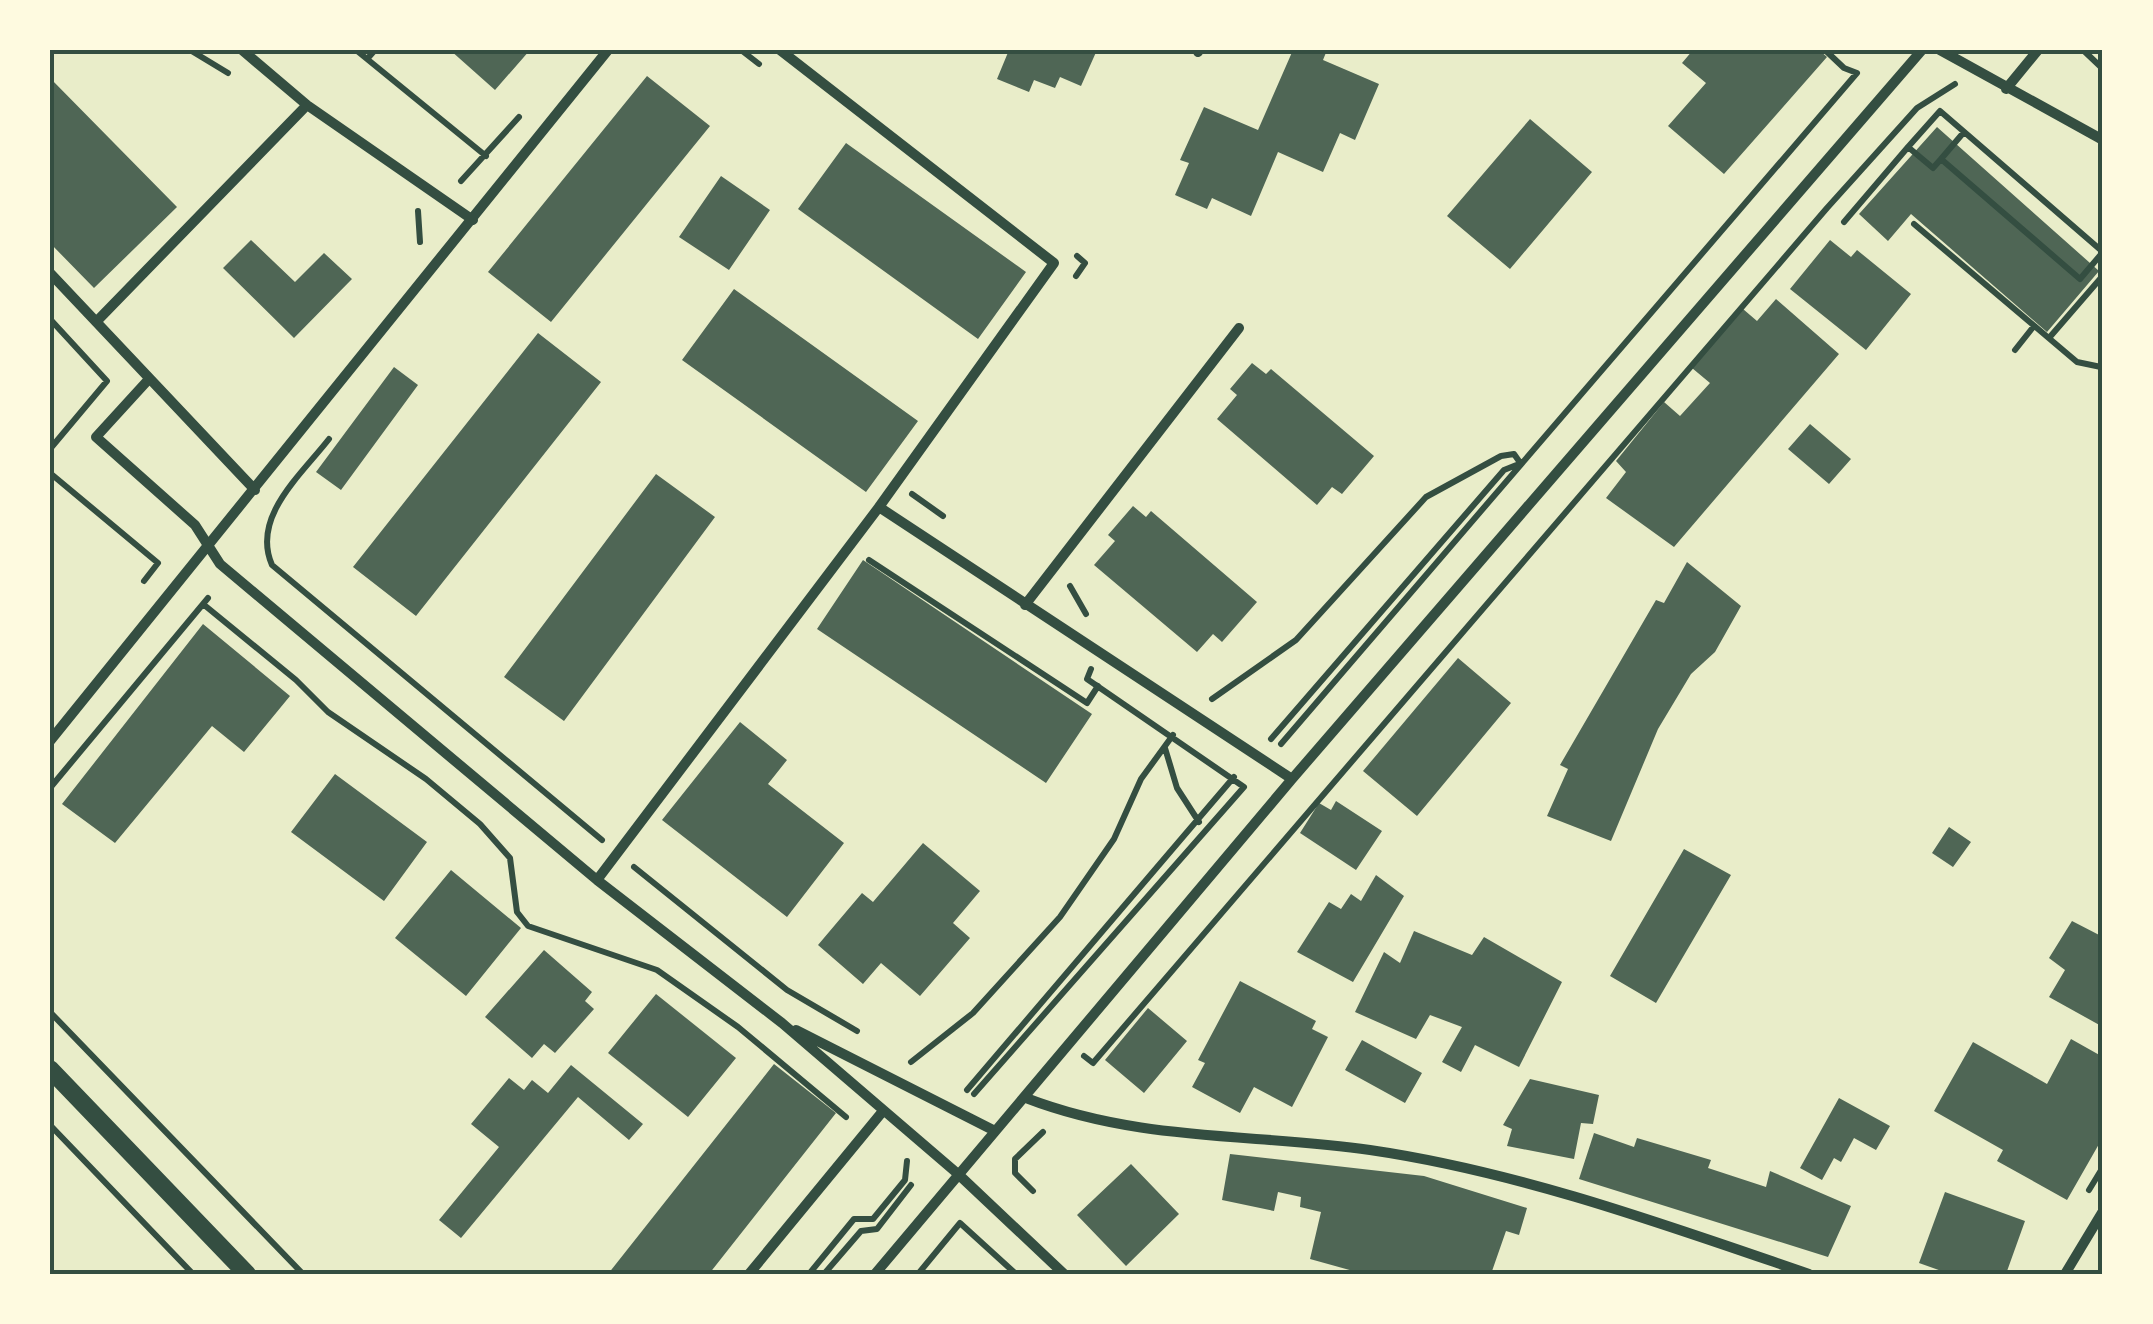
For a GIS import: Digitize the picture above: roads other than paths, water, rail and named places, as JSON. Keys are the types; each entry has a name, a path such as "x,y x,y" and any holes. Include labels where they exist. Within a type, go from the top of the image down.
{"street":[{"path":"50,741 210,548 608,50"},
{"path":"597,880 879,507 1054,263 780,50"},
{"path":"875,1274 1292,779 1922,50"},
{"path":"1940,50 2006,90 2103,140"},
{"path":"2006,90 2038,50"},
{"path":"247,51 307,105 473,220"},
{"path":"97,320 307,105"},
{"path":"50,273 254,490"},
{"path":"1024,606 1239,328"},
{"path":"149,378 96,437 195,524 220,564 597,880 782,1023 958,1174 1064,1274"},
{"path":"879,507 1292,779"},
{"path":"782,1023 995,1131"},
{"path":"50,1069 247,1274"},
{"path":"1026,1098 1062,1112 1174,1135 1366,1150 1440,1162 1700,1236 1809,1274"},
{"path":"748,1274 883,1111"},
{"path":"2065,1274 2103,1212"}]}
